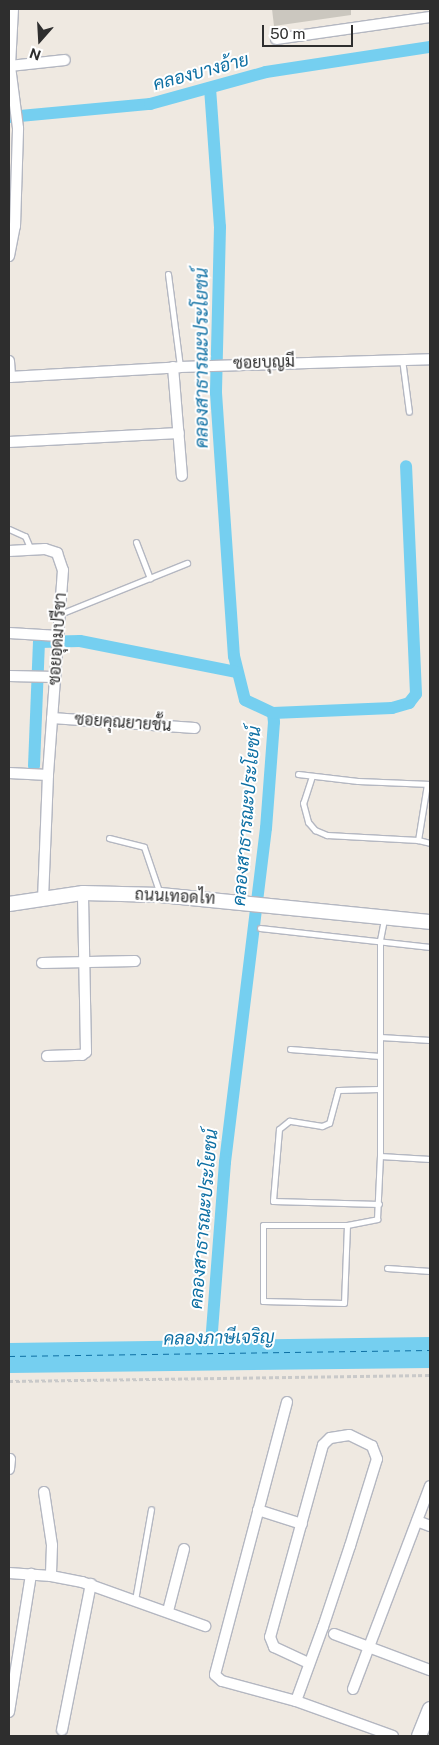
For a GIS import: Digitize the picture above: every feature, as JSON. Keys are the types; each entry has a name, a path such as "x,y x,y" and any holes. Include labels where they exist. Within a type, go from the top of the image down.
{"main road":[{"name":"ถนนเทอดไท","path":"9,904 83,893 160,894 244,901 430,922"},
{"path":"419,1736 429,1717"}],"street":[{"path":"9,256 16,226 18,128 11,94 10,66 13,9"},
{"path":"276,39 430,17"},
{"path":"10,66 65,60"},
{"name":"ซอยบุญมี","path":"9,377 176,367 430,359"},
{"path":"9,361 9,377"},
{"path":"176,367 182,476"},
{"path":"9,442 179,433"},
{"name":"ซอยอุดมปรีชา","path":"9,551 45,549 57,553 62,561 42,898"},
{"path":"9,633 59,636"},
{"path":"9,676 56,677"},
{"name":"ซอยคุณยายชั้น","path":"52,718 195,728"},
{"path":"9,773 48,775"},
{"path":"47,1056 82,1055 86,1052 83,893"},
{"path":"42,963 135,961"},
{"path":"287,1402 215,1674 222,1682 296,1701 393,1736"},
{"path":"296,1701 310,1663 377,1459 372,1446 348,1435 335,1436 326,1441 270,1641 277,1649 310,1663"},
{"path":"353,1689 430,1486"},
{"path":"44,1492 52,1545 51,1576"},
{"path":"258,1510 302,1524"},
{"path":"417,1521 430,1526"},
{"path":"168,1611 184,1549"},
{"path":"9,1573 51,1576 91,1584 205,1626"},
{"path":"9,1712 31,1574"},
{"path":"62,1730 91,1584"},
{"path":"334,1634 430,1670"}],"lane":[{"path":"168,274 176,367"},
{"path":"402,359 408,412"},
{"path":"9,528 25,536 31,550"},
{"path":"136,542 150,578"},
{"path":"60,614 187,563"},
{"path":"298,774 428,784 418,840"},
{"path":"312,776 304,804 308,822 315,830 327,834 430,842"},
{"path":"109,838 144,848 160,894"},
{"path":"347,1225 344,1303 263,1301 263,1225 347,1225 375,1220 379,1204 380,940 384,918"},
{"path":"260,928 430,947"},
{"path":"380,1037 430,1040"},
{"path":"290,1049 380,1056"},
{"path":"379,1089 338,1090 329,1123 322,1126 289,1122 279,1129 273,1201 379,1204"},
{"path":"380,1156 430,1159"},
{"path":"387,1268 430,1271"},
{"path":"135,1600 150,1509"}],"path":[{"path":"9,1381 430,1375"}],"water":[{"path":"430,1337 430,1368 9,1373 9,1343"}],"building":[{"path":"272,9 351,9 351,15 274,26"}],"waterway":[{"name":"คลองบางอ้าย","path":"9,117 150,104 266,72 430,47"},
{"name":"คลองสาธารณะประโยชน์","path":"210,88 220,227 216,393 234,656 245,700 273,713 274,722 266,828 225,1162 210,1355"},
{"path":"273,713 392,708 409,703 416,694 406,466"},
{"path":"34,766 39,642 80,641 237,672"}],"ferry route":[{"path":"9,1356 430,1350"}],"water label":[{"name":"คลองภาษีเจริญ","path":"219,1338"}]}
